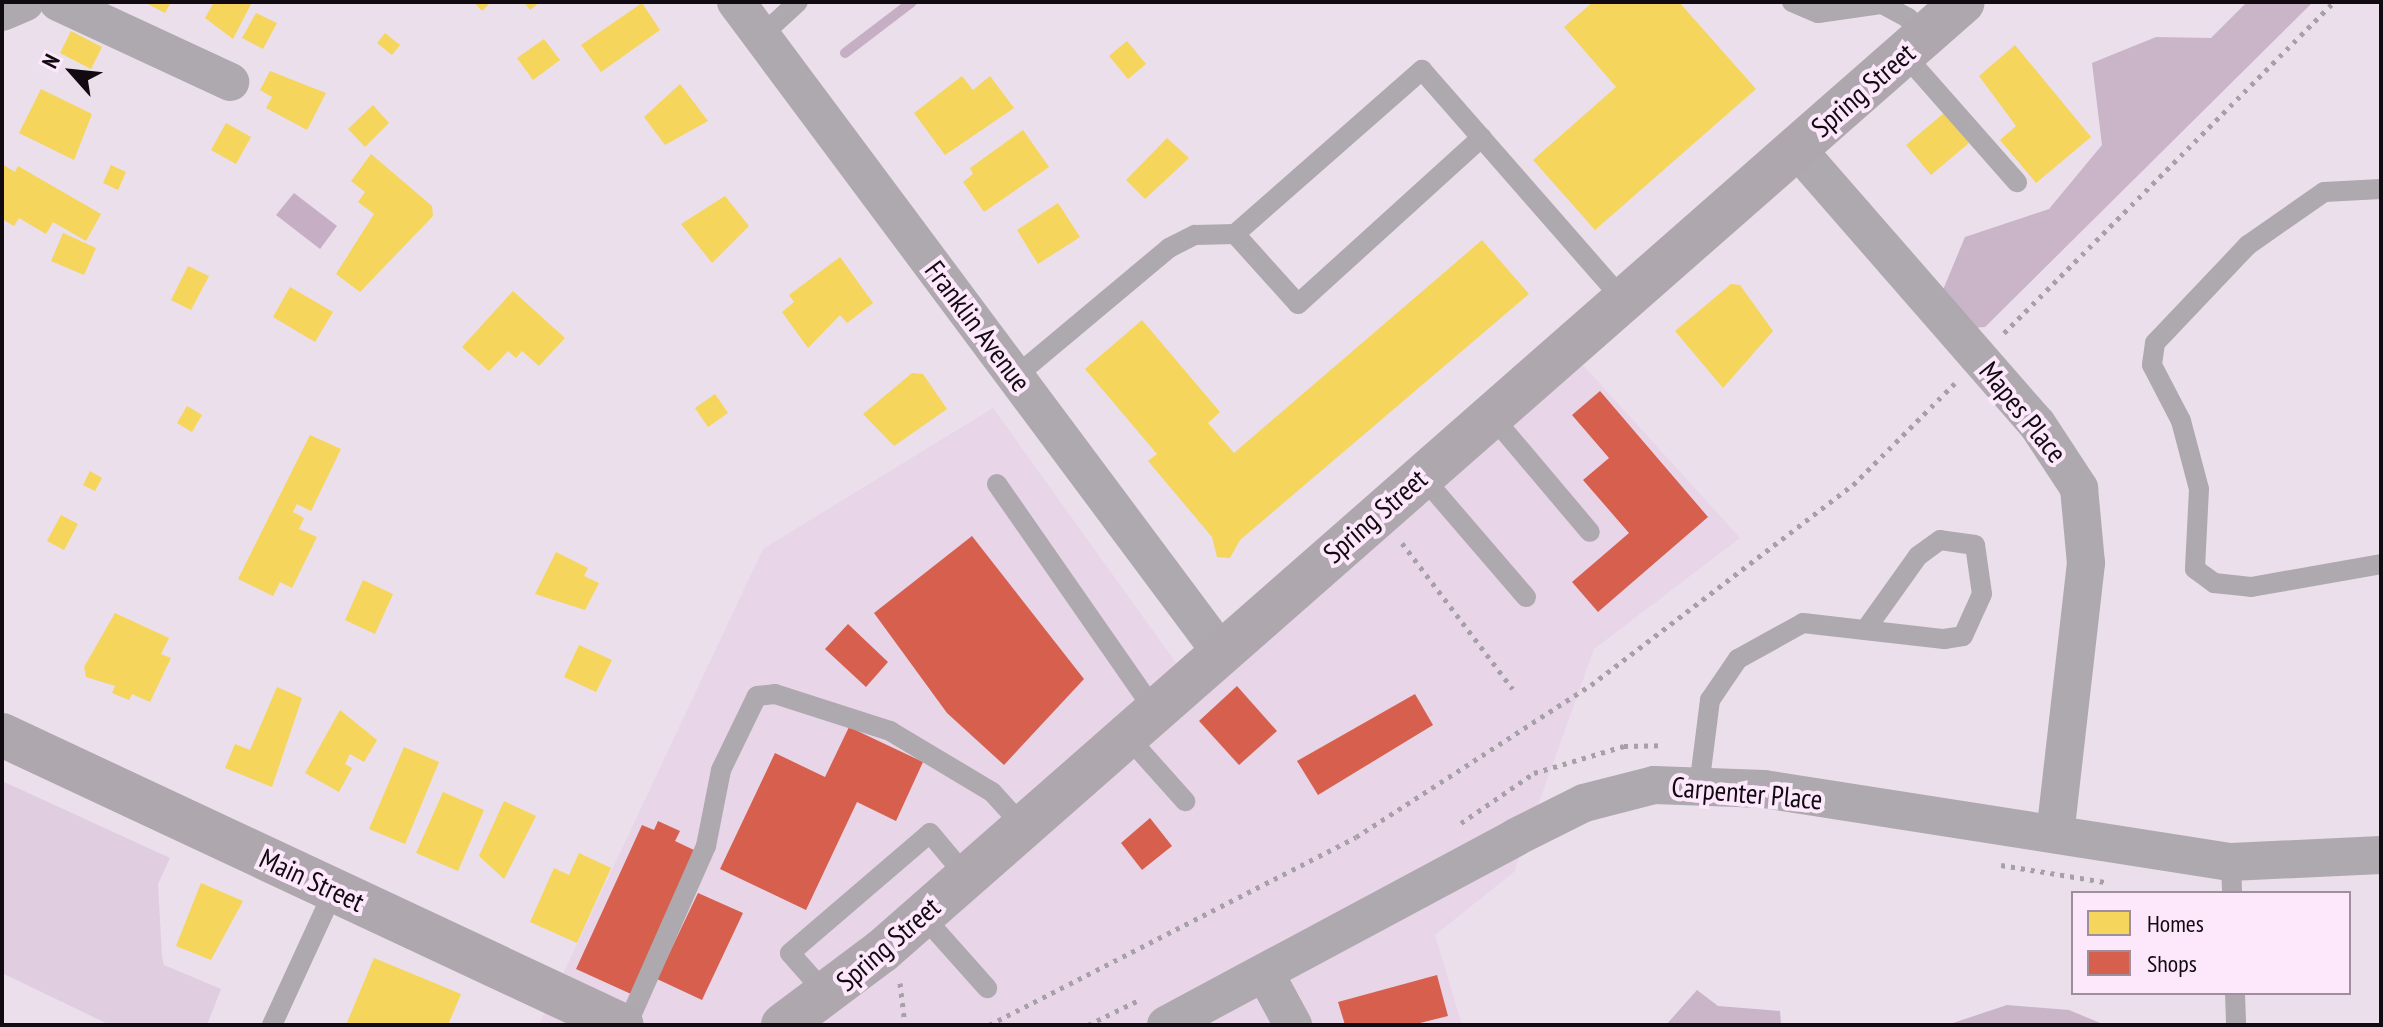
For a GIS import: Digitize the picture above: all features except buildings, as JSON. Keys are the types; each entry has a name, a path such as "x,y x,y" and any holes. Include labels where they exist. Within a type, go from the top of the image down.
{"street":[{"path":"2,12 25,2"},
{"path":"58,2 230,82"},
{"name":"Franklin Avenue","path":"736,2 1220,651"},
{"name":"Spring Street","path":"783,1025 828,996 922,915 1963,2"},
{"name":"Mapes Place","path":"1796,148 2037,424 2079,488 2086,563 2055,834"},
{"name":"Main Street","path":"2,735 625,1025"},
{"name":"Carpenter Place","path":"1166,1025 1267,977 1584,803 1654,785 1764,789 2055,834 2232,878 2381,855"},
{"path":"1267,977 1293,1025"}],"lane":[{"path":"761,36 798,2"},
{"path":"1792,2 1818,13 1866,3 1898,10 1912,46 2017,182"},
{"path":"1016,376 1169,248 1195,235 1235,234 1422,70 1623,300"},
{"path":"1235,234 1298,304 1482,137"},
{"path":"2381,189 2324,192 2248,245 2155,343 2152,365 2181,421 2199,489 2195,569 2214,583 2251,587 2381,564"},
{"path":"1491,415 1590,532"},
{"path":"1421,475 1526,597"},
{"path":"997,484 1185,801"},
{"path":"1699,787 1710,700 1738,659 1784,627 1963,636 1982,594 1975,545 1940,540 1918,556 1866,629"},
{"path":"625,1025 706,846 721,770 757,696 775,694 890,731 992,792 1023,826"},
{"path":"828,996 790,953 930,833 966,876"},
{"path":"272,1025 334,890"},
{"path":"922,915 987,988"},
{"path":"2235,995 2236,1025"}],"path":[{"path":"2030,308 2334,2"},
{"path":"989,1025 1176,936 1356,837 1470,764 1765,558 1911,427"},
{"path":"1400,540 1513,689"},
{"path":"1988,863 2122,884"},
{"path":"897,971 905,1025"}],"shaded area":[{"path":"2247,2 2313,2 1985,327 1970,328 1940,297 1965,237 2049,209 2102,145 2092,63 2156,37 2211,38"},
{"path":"294,193 337,226 320,249 276,215"},
{"path":"1581,363 1740,538 1594,649 1514,872 1435,935 1462,1025 539,1025 763,549 993,408 1199,695"},
{"path":"2,781 170,858 158,884 162,957 164,965 221,989 207,1025 110,1025 2,973"},
{"path":"1697,990 1718,1006 1780,1011 1781,1025 1666,1025"},
{"path":"2007,1005 2069,1010 2105,1025 1947,1025"}],"waterway":[{"path":"845,53 912,2"}]}
